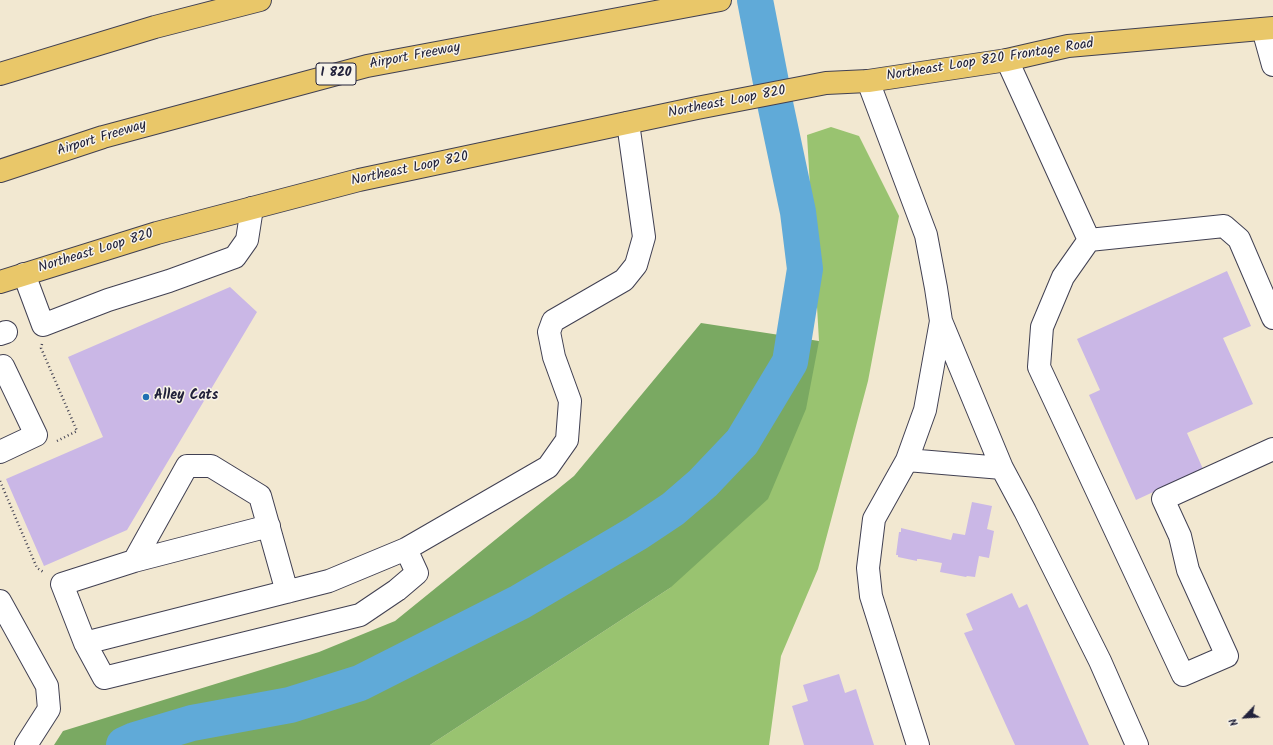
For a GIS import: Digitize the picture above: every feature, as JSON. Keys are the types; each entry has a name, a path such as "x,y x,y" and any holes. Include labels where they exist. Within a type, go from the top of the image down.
{"main road":[{"path":"0,74 155,27 260,0"},
{"name":"Airport Freeway","path":"0,171 103,137 367,66 720,0"},
{"name":"Northeast Loop 820 Frontage Road","path":"826,83 868,81 1007,60 1068,46 1268,28"},
{"name":"Northeast Loop 820","path":"0,282 157,233 359,180 697,108 826,83"}],"street":[{"path":"1268,28 1273,65"},
{"path":"1007,60 1089,240"},
{"path":"868,81 926,235 941,321 1002,468 1025,510 1100,662 1136,745"},
{"path":"86,643 329,581 406,549 548,467 567,440 570,401 554,357 549,332 553,320 624,280 636,265 644,237 628,123"},
{"path":"24,274 43,325 108,300 169,281 234,257 247,240 252,208"},
{"path":"1273,318 1240,239 1224,226 1089,240 1063,277 1042,327 1039,367 1183,674 1227,656 1188,570 1180,536 1163,499 1273,449"},
{"path":"918,745 871,596 868,568 874,519 907,460 925,410 941,321"},
{"path":"0,367 3,366 36,435 0,452"},
{"path":"907,460 1002,468"},
{"path":"134,561 188,466 211,466 260,496 287,592"},
{"path":"269,526 134,561 62,584 86,643 104,678 360,615 397,590 417,572 406,549"},
{"path":"0,601 47,686 49,709 26,745"}],"path":[{"path":"0,481 37,568 62,584"}],"green space":[{"path":"831,127 859,136 899,216 868,381 818,569 781,656 769,745 430,745 670,588 819,341 807,135"},
{"path":"701,323 819,341 806,409 768,499 670,588 430,745 54,745 63,731 319,652 395,621 574,476"}],"building":[{"path":"1227,271 1251,326 1223,338 1253,404 1187,433 1203,469 1136,500 1089,395 1100,390 1077,339"},
{"name":"Alley Cats","path":"230,287 257,312 127,530 44,566 6,479 103,437 68,357"},
{"path":"972,502 992,506 987,529 994,531 989,558 979,556 975,577 966,577 940,572 942,563 920,559 917,559 917,561 898,557 898,555 896,555 899,532 901,532 901,528 951,540 953,533 965,535"},
{"path":"1012,593 1019,608 1027,604 1089,745 1015,745 964,633 973,630 966,614"},
{"path":"839,674 845,693 856,689 874,745 804,745 792,706 808,701 803,685"}],"waterway":[{"path":"124,745 135,740 192,723 290,705 360,683 520,602 637,533 673,509 703,483 742,442 790,362 805,269 798,212 755,0"}],"place":[{"name":"Alley Cats","path":"146,397"}]}
